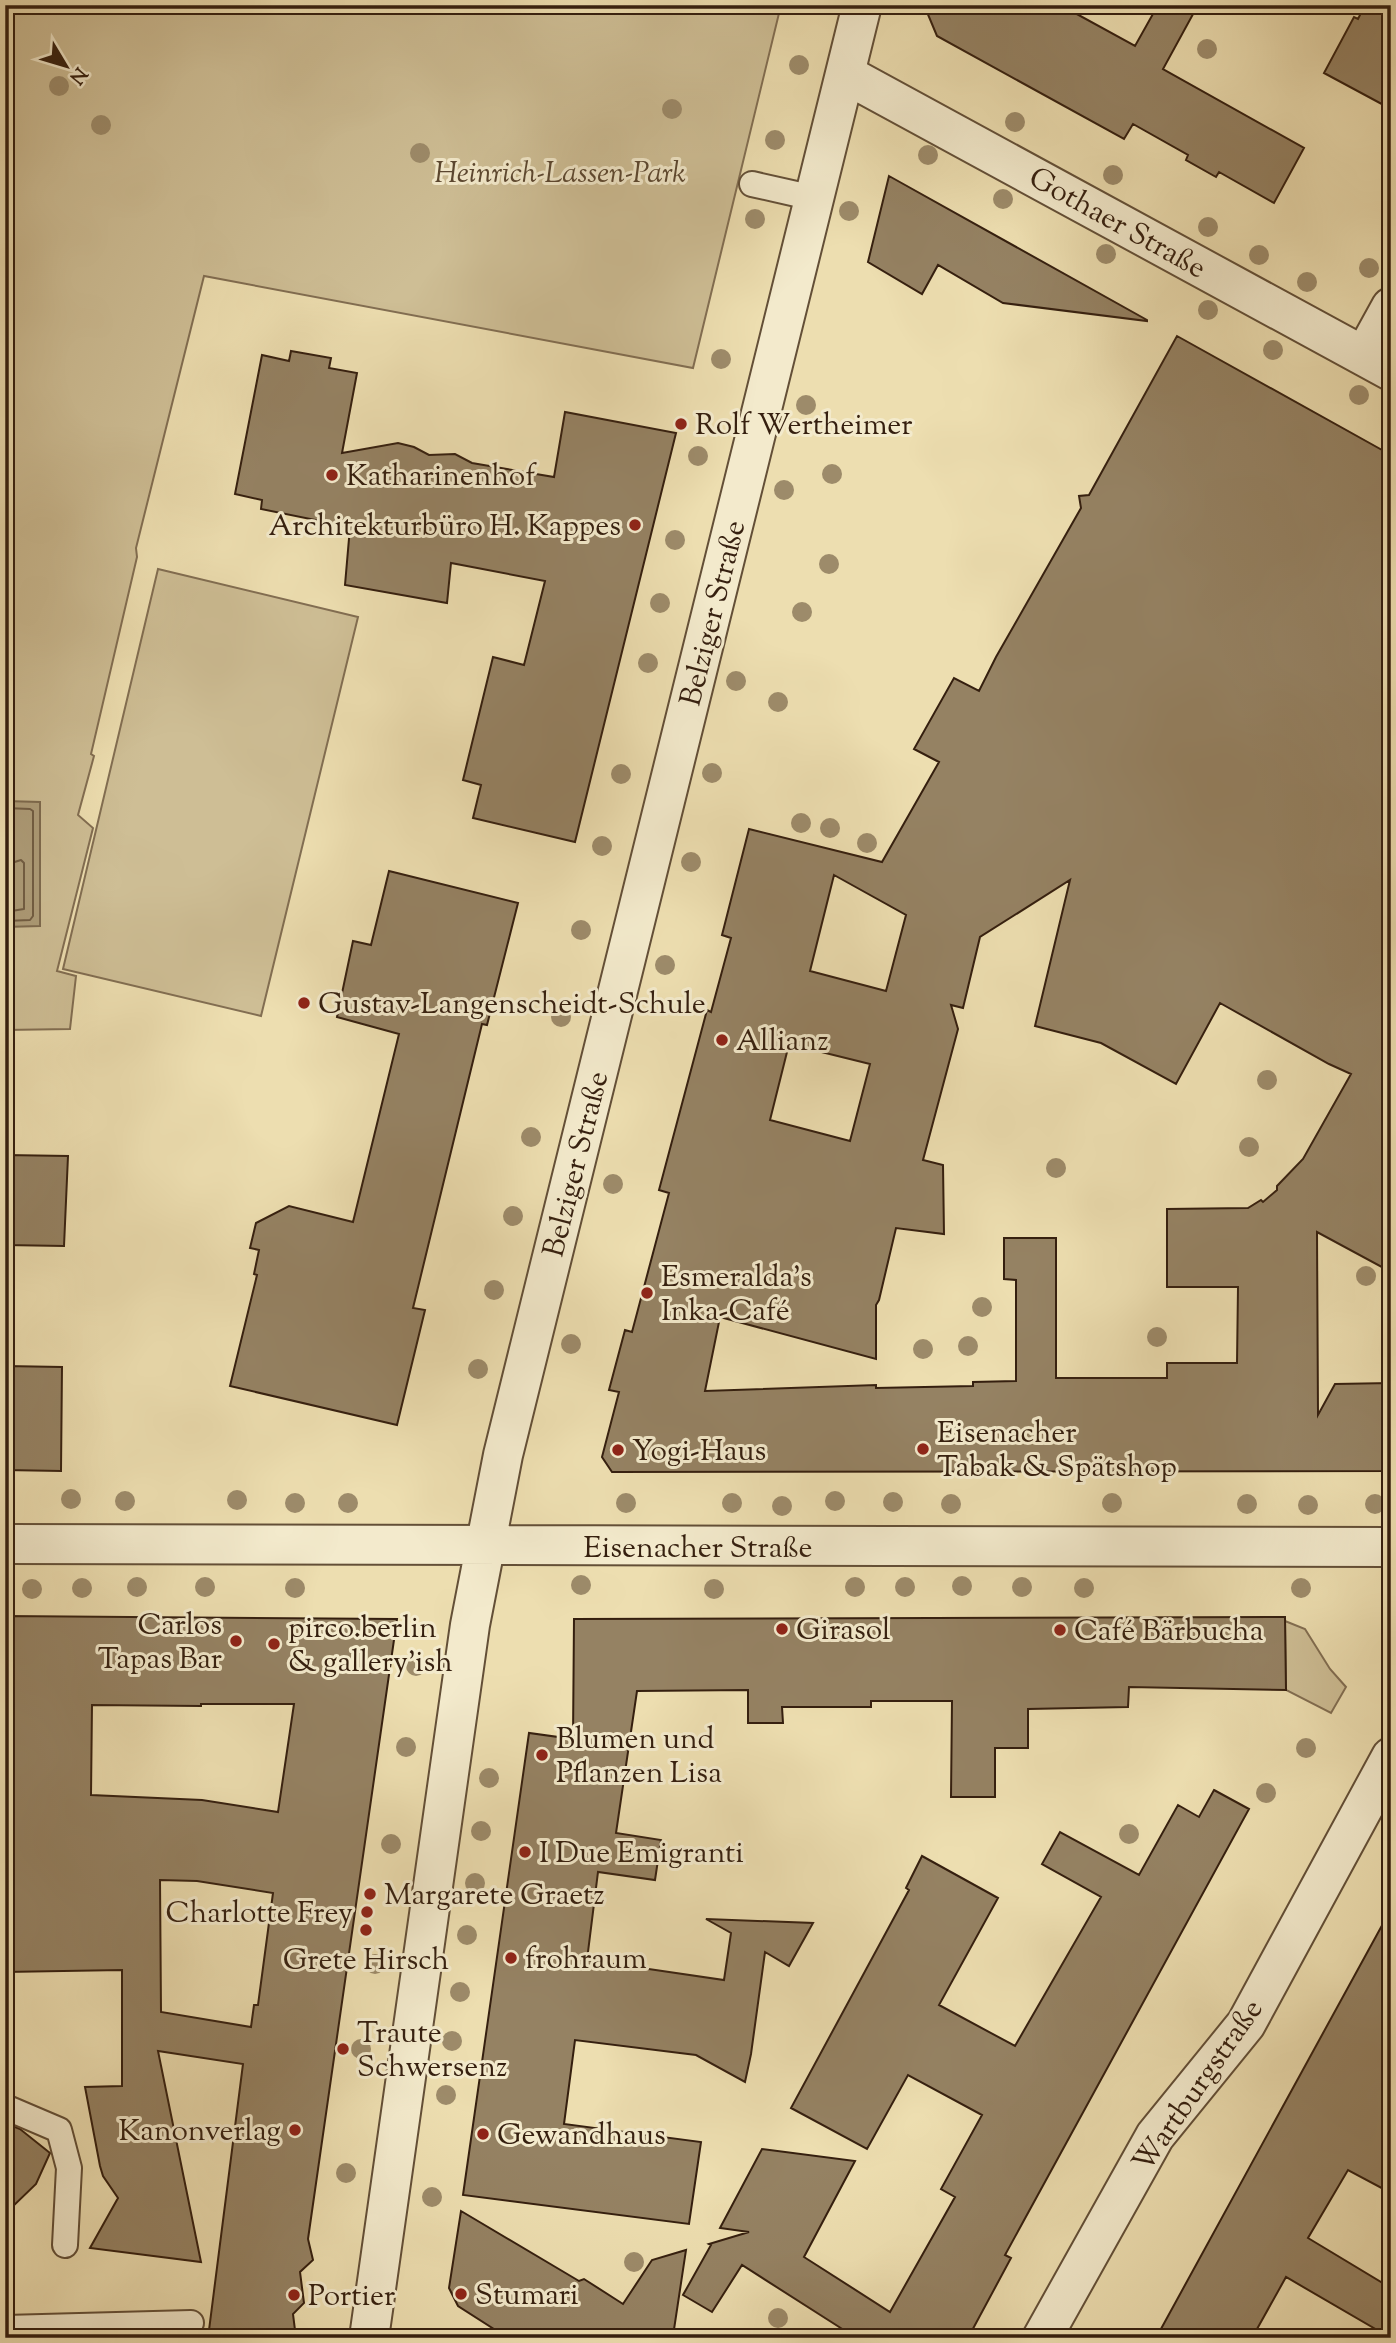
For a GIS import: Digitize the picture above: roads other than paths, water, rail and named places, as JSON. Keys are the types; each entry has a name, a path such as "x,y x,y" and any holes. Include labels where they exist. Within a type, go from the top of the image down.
{"street":[{"name":"Belziger Straße","path":"369,2338 470,1625 503,1455 862,5"},
{"name":"Gothaer Straße","path":"845,74 1377,363"},
{"path":"1377,363 1391,307"},
{"name":"Eisenacher Straße","path":"5,1544 1391,1548"},
{"name":"Wartburgstraße","path":"1042,2338 1155,2136 1246,2024 1391,1757"}],"lane":[{"path":"752,184 814,198"},
{"path":"5,2107 59,2130 69,2168 65,2245"},
{"path":"5,2328 191,2323"}],"water":[{"path":"5,801 40,802 40,926 5,927 5,862 10,843 5,842"}],"place":[{"name":"Rolf Wertheimer","path":"681,424"},
{"name":"Katharinenhof","path":"332,475"},
{"name":"Architekturbüro H. Kappes","path":"635,525"},
{"name":"Gustav-Langenscheidt-Schule","path":"304,1003"},
{"name":"Allianz","path":"722,1040"},
{"name":"Esmeralda's Inka-Café","path":"647,1293"},
{"name":"Eisenacher Tabak & Spätshop","path":"923,1449"},
{"name":"Yogi-Haus","path":"618,1450"},
{"name":"Girasol","path":"782,1629"},
{"name":"Café Bärbucha","path":"1060,1630"},
{"name":"Carlos Tapas Bar","path":"236,1641"},
{"name":"pirco.berlin & gallery'ish","path":"274,1644"},
{"name":"Blumen und Pflanzen Lisa","path":"542,1755"},
{"name":"I Due Emigranti","path":"525,1852"},
{"name":"Margarete Graetz","path":"370,1894"},
{"name":"Charlotte Frey","path":"367,1912"},
{"name":"Grete Hirsch","path":"366,1930"},
{"name":"frohraum","path":"511,1958"},
{"name":"Traute Schwersenz","path":"343,2049"},
{"name":"Kanonverlag","path":"295,2130"},
{"name":"Gewandhaus","path":"483,2134"},
{"name":"Stumari","path":"461,2294"},
{"name":"Portier","path":"294,2295"}],"park label":[{"name":"Heinrich-Lassen-Park","path":"560,172"}]}
